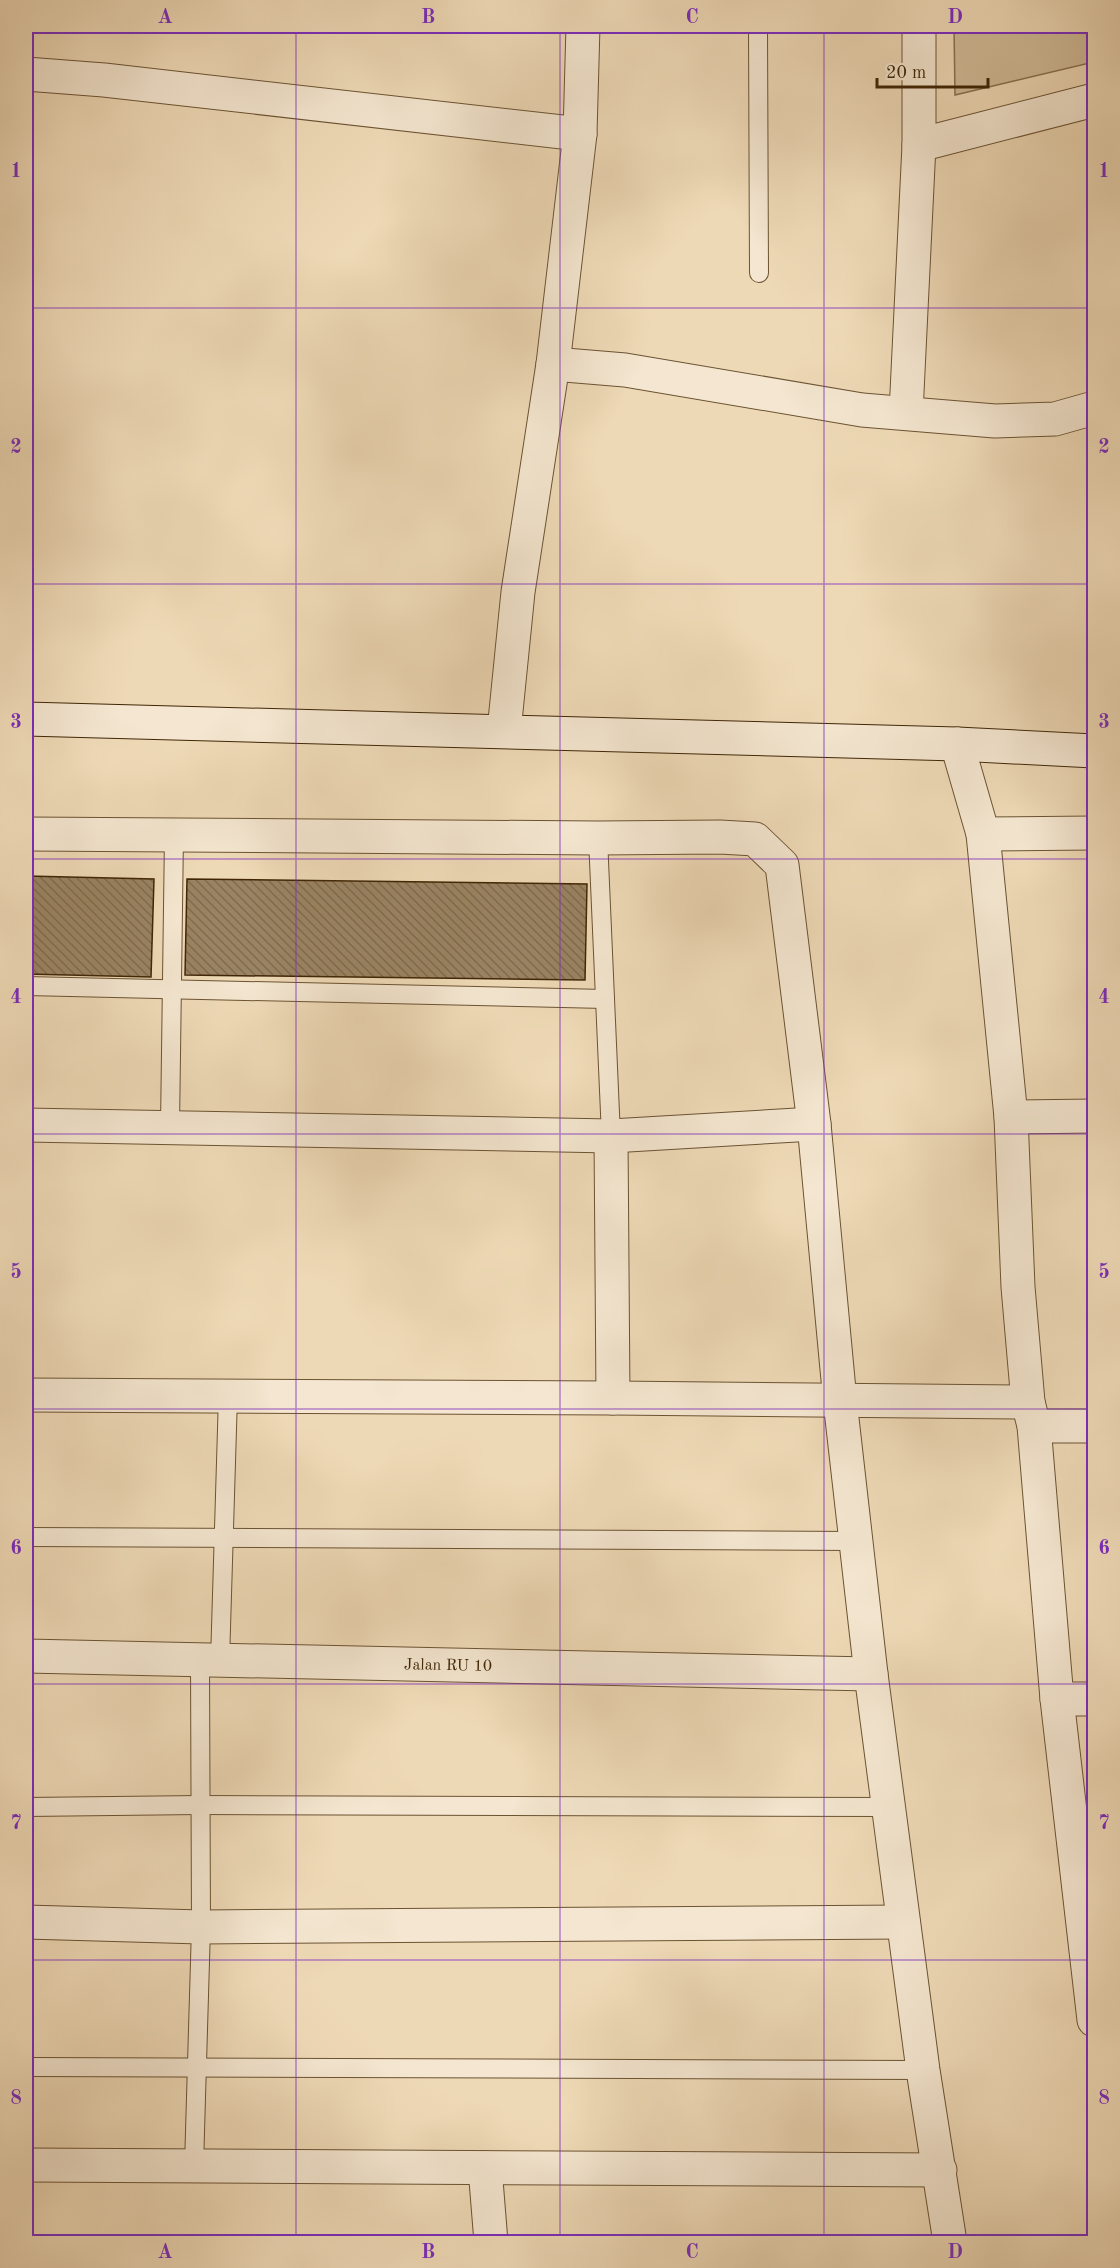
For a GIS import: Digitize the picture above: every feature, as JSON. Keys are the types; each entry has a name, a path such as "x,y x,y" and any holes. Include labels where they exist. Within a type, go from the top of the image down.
{"street":[{"path":"504,731 518,592 553,364 580,134 583,26"},
{"path":"906,413 919,145 919,26"},
{"path":"26,74 104,80 580,134"},
{"path":"919,145 1095,100"},
{"path":"553,364 625,370 862,410 995,421 1055,419 1095,408"},
{"path":"26,719 957,744 1095,751"},
{"path":"957,744 983,834 1011,1117 1018,1287 1057,1699 1094,2013"},
{"path":"983,834 1095,833"},
{"path":"26,834 720,837 755,839 782,865 814,1124 852,1400 855,1541 871,1674 923,2070 950,2242"},
{"path":"1011,1117 1095,1116"},
{"path":"26,1125 611,1136 814,1124"},
{"path":"611,1136 613,1398"},
{"path":"26,1395 852,1400 969,1403 1095,1426"},
{"name":"Jalan RU 10","path":"26,1656 871,1674"},
{"path":"1057,1699 1095,1700"},
{"path":"26,1922 201,1928 903,1922"},
{"path":"26,2165 940,2170"},
{"path":"485,2168 491,2242"}],"lane":[{"path":"758,26 759,273"},
{"path":"170,1126 174,835"},
{"path":"598,838 611,1136"},
{"path":"26,986 605,999"},
{"path":"194,2166 201,1928 200,1805 210,1661 223,1540 228,1396"},
{"path":"26,1537 223,1540 855,1541"},
{"path":"26,1807 200,1805 888,1807"},
{"path":"26,2067 923,2070"}],"shaded area":[{"path":"954,26 1094,26 1094,62 955,95"}],"building":[{"path":"26,876 154,879 151,977 26,974"},
{"path":"187,879 587,884 585,980 185,975"}]}
